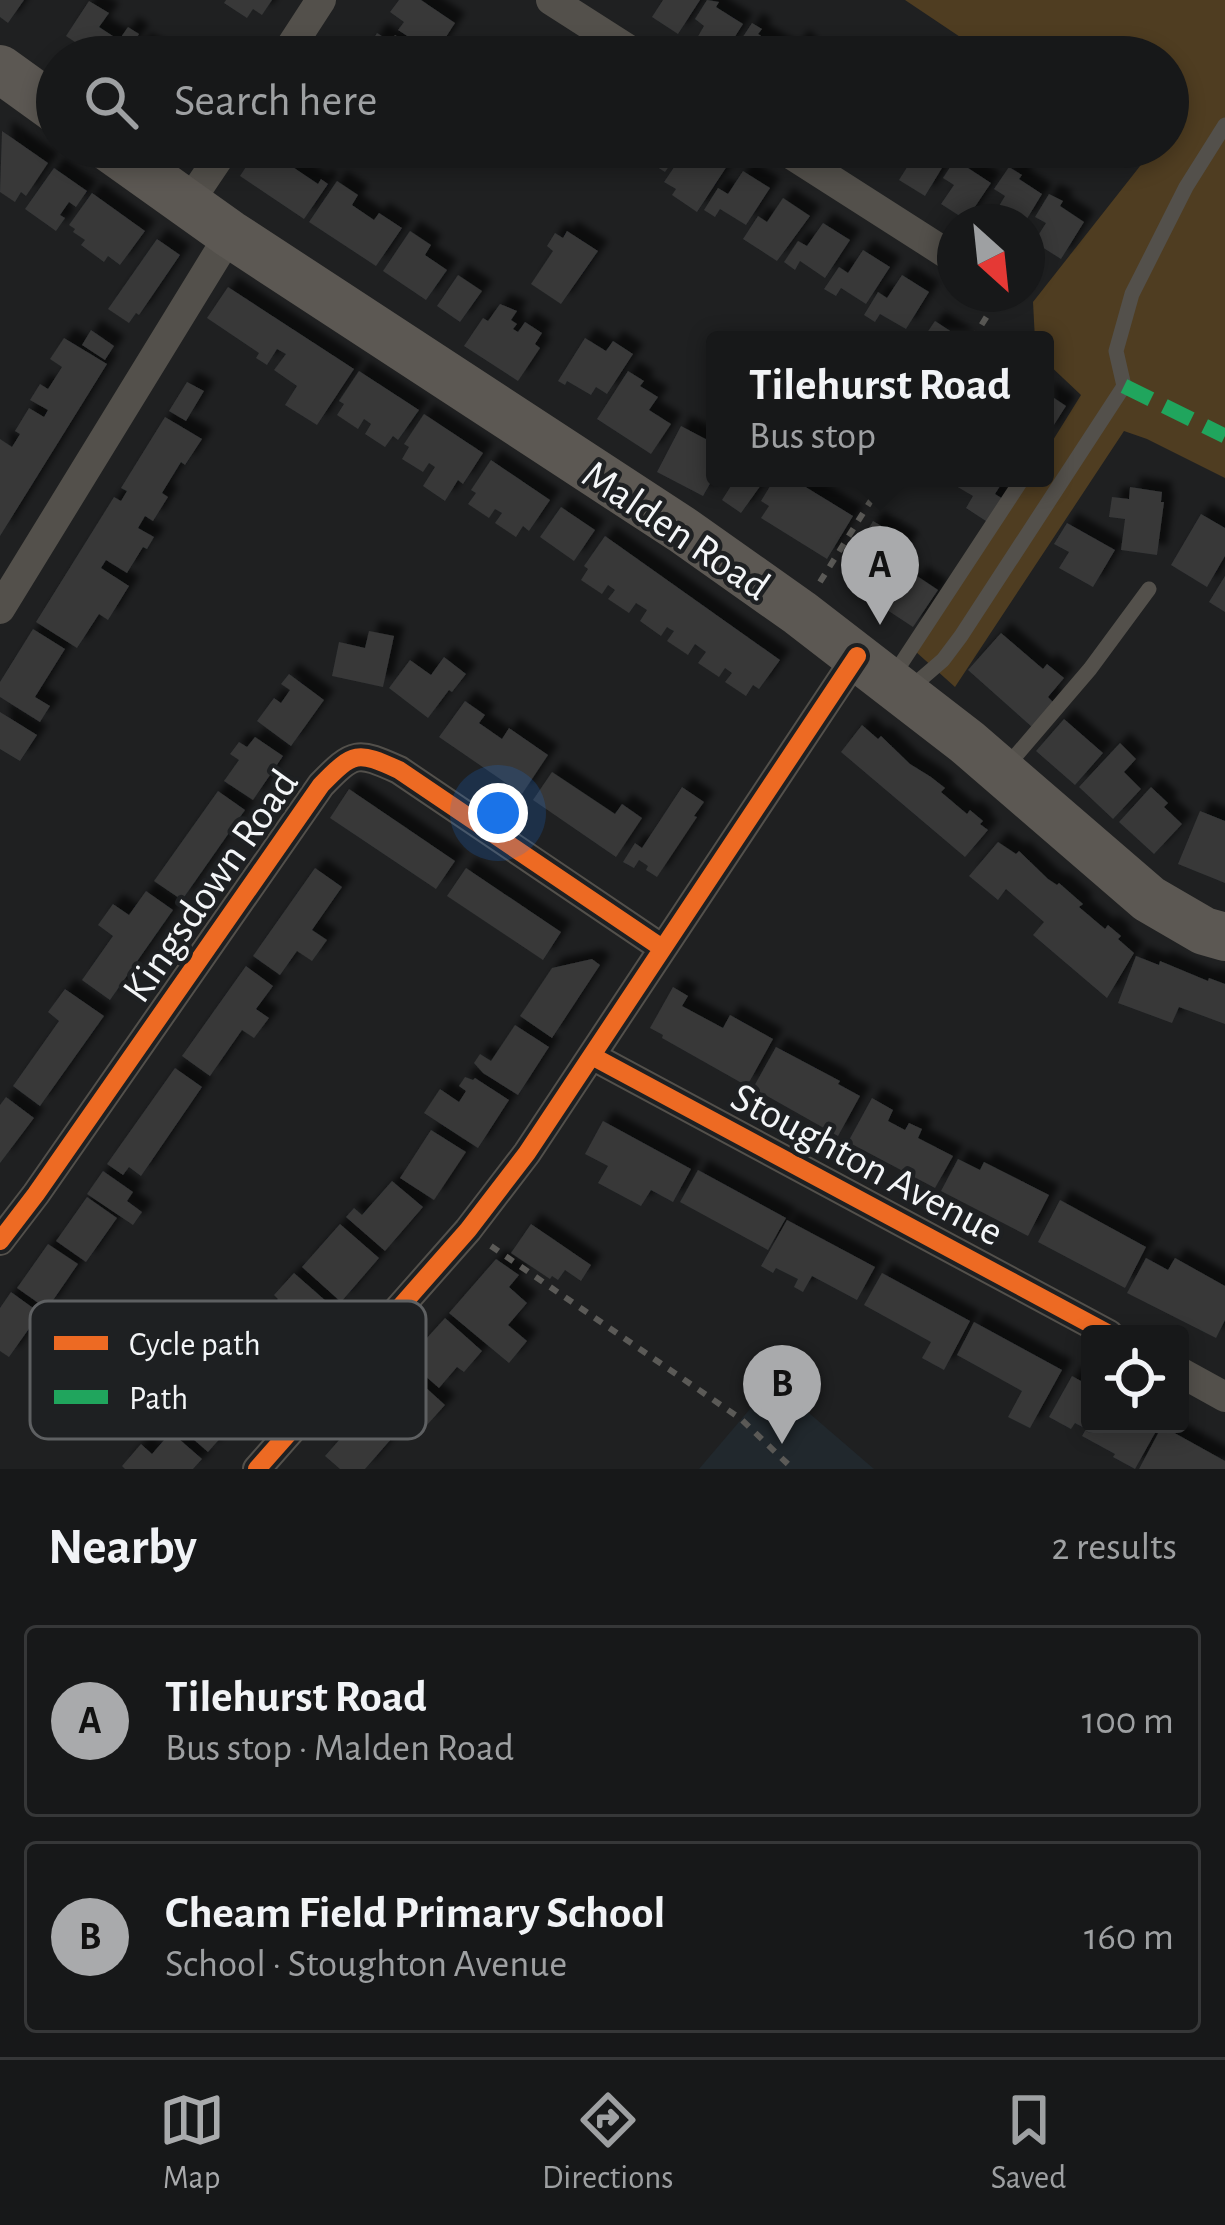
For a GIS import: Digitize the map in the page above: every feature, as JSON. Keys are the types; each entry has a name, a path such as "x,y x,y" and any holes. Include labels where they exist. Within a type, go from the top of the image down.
{"main road":[{"path":"0,69 36,95"},
{"name":"Malden Road","path":"137,168 230,235 683,531 800,613 884,676 1149,899 1204,931 1225,937"}],"street":[{"path":"298,36 321,0"},
{"path":"551,0 607,36"},
{"path":"188,205 212,168"},
{"path":"813,168 937,247"},
{"path":"0,609 230,235"},
{"path":"406,1301 469,1231 526,1153 662,948 884,676"},
{"name":"Kingsdown Road","path":"0,1240 37,1194 321,785 356,757 369,757 399,770 662,948"},
{"name":"Stoughton Avenue","path":"592,1057 1092,1325"},
{"path":"1189,1377 1225,1396"},
{"path":"256,1469 283,1439"}],"lane":[{"path":"884,676 943,660 1124,386 1116,351 1132,294 1186,187 1225,125"},
{"path":"884,676 1016,487"},
{"path":"1001,773 1090,669 1149,589"}],"path":[{"path":"800,613 879,487"},
{"path":"469,1231 741,1419 793,1469"}],"shaded area":[{"path":"905,0 1225,0 1225,478 1124,431 955,687 915,651 1024,487 1054,487 1054,438 1081,395 1054,370 1054,331 1035,331 1034,312 1045,312 1045,287 1138,168 1189,168 1189,36 959,36"},
{"path":"773,1382 874,1469 699,1469"}],"building":[{"path":"0,0 24,0 8,23 0,17"},
{"path":"226,0 272,0 262,15 253,9 247,18"},
{"path":"399,0 421,0 455,23 447,36 407,36 398,30 404,22 390,12"},
{"path":"663,0 700,0 678,34 652,17"},
{"path":"707,0 719,2 716,7 743,24 735,36 698,36 704,26 695,19"},
{"path":"89,1 109,13 99,27 113,36 66,36"},
{"path":"752,23 762,29 761,36 744,36"},
{"path":"2,131 36,155 36,168 45,168 26,196 21,192 15,202 0,192"},
{"path":"54,168 87,191 76,207 69,202 56,231 25,209"},
{"path":"245,168 294,168 318,184 321,179 328,184 304,219 240,176"},
{"path":"674,168 726,168 697,212 672,195 676,189 664,182"},
{"path":"907,168 942,168 925,196 899,180"},
{"path":"950,168 968,168 991,183 977,204 941,204 954,185 943,178"},
{"path":"1008,168 1042,194 1036,204 1000,204 1005,196 994,189"},
{"path":"743,171 770,188 746,225 720,209 715,217 704,210 718,188 728,194"},
{"path":"337,181 358,195 352,205 374,220 379,213 402,228 376,266 309,222"},
{"path":"92,193 145,231 120,265 108,256 104,262 81,245 85,240 69,225"},
{"path":"1049,194 1084,222 1061,259 1045,249 1043,204"},
{"path":"783,198 810,216 777,261 743,239 758,216 767,222"},
{"path":"823,223 850,240 825,278 800,261 795,270 784,262 798,241 807,246"},
{"path":"410,231 431,245 425,255 447,270 426,300 383,271"},
{"path":"567,231 598,251 561,304 531,284 553,251 547,246 555,233 563,238"},
{"path":"157,239 180,255 129,323 108,309"},
{"path":"863,250 890,267 866,304 841,288 836,296 824,289 839,267 848,273"},
{"path":"458,275 482,291 460,322 437,306"},
{"path":"902,275 929,292 906,329 880,314 875,322 864,315 878,292 887,298"},
{"path":"228,287 354,369 317,425 285,405 297,386 274,370 286,354 277,349 267,365 256,358 259,353 207,318"},
{"path":"500,304 517,311 511,320 517,324 513,329 518,332 525,322 542,333 535,344 540,348 518,381 464,346 483,318 488,321"},
{"path":"935,321 950,331 928,331"},
{"path":"91,330 114,346 105,360 82,345"},
{"path":"64,338 107,364 0,536 0,439 12,447 20,434 15,431 29,408 44,417 48,410 30,400 40,384 48,389 62,367 50,359"},
{"path":"585,338 606,351 613,341 633,354 607,394 596,387 591,395 558,381"},
{"path":"359,371 419,410 398,440 393,436 385,447 365,434 371,424 364,419 358,429 337,415 344,404 339,401"},
{"path":"628,371 658,397 649,410 671,424 651,454 597,419"},
{"path":"187,382 204,391 186,421 169,411"},
{"path":"1054,398 1066,406 1054,425"},
{"path":"424,414 483,453 445,501 423,486 435,467 429,463 423,472 402,459 409,447 404,444"},
{"path":"165,417 202,439 162,493 168,497 153,521 145,516 138,528 154,537 147,549 143,547 127,573 106,560 101,568 129,586 108,620 99,614 77,648 36,622 114,497 121,501 127,491 121,488"},
{"path":"681,426 706,439 708,487 703,496 657,472"},
{"path":"491,460 550,500 529,531 523,526 516,537 495,523 502,513 495,509 489,518 468,504 476,493 471,490"},
{"path":"730,487 760,487 741,513 722,500"},
{"path":"770,487 806,487 853,516 827,559 761,518 769,506 761,501"},
{"path":"958,487 999,487 995,494 1003,499 989,523 966,508 973,496"},
{"path":"1130,487 1162,492 1157,555 1121,550 1125,519 1109,517 1112,497 1129,499"},
{"path":"561,507 595,530 574,561 540,537"},
{"path":"1201,514 1225,528 1225,556 1207,587 1171,565"},
{"path":"873,521 908,542 878,592 849,574 856,562 851,559"},
{"path":"1067,523 1115,550 1093,587 1059,568 1069,552 1054,544"},
{"path":"605,536 780,660 759,689 753,685 746,696 725,682 732,673 725,668 719,677 698,663 706,652 695,644 688,655 667,641 674,631 667,627 661,636 640,621 647,610 636,603 629,613 608,599 615,590 608,585 602,594 581,580 588,569 584,566"},
{"path":"917,576 938,590 913,627 878,604 896,577 910,586"},
{"path":"1225,576 1225,612 1209,602"},
{"path":"33,629 65,649 35,697 50,706 40,722 0,697 0,682"},
{"path":"369,631 394,636 383,687 332,676 339,642 365,648"},
{"path":"1001,633 1043,669 1047,664 1064,678 1048,697 1053,702 1032,727 968,670"},
{"path":"444,657 466,674 428,718 389,688 410,660 431,675"},
{"path":"289,674 324,700 291,746 257,721 274,698 281,703 290,690 281,684"},
{"path":"465,701 485,715 479,723 502,739 509,728 548,755 522,794 439,737"},
{"path":"0,712 37,735 20,761 0,749"},
{"path":"1064,719 1103,753 1075,785 1036,751"},
{"path":"862,725 945,788 941,792 967,814 970,810 983,821 980,824 988,830 965,857 841,752"},
{"path":"255,737 283,756 253,800 224,781 239,760 230,754 239,742 247,747"},
{"path":"1120,743 1136,759 1124,772 1141,789 1113,819 1079,787"},
{"path":"552,772 615,814 622,804 642,818 616,857 533,800"},
{"path":"682,787 704,802 657,877 639,860 634,868 623,862 635,843 642,848"},
{"path":"1151,787 1182,824 1154,854 1119,822"},
{"path":"349,789 455,861 436,889 330,818"},
{"path":"218,791 245,810 182,900 154,881"},
{"path":"1200,811 1225,821 1225,883 1178,864"},
{"path":"998,842 1016,854 1019,851 1048,879 1059,883 1083,904 1079,907 1105,929 1108,925 1134,953 1107,998 1033,935 1044,922 1006,889 998,900 969,876"},
{"path":"315,868 342,887 312,930 327,940 312,961 297,951 280,975 253,956"},
{"path":"466,868 561,932 543,960 447,896"},
{"path":"146,891 173,910 110,1000 82,980 113,936 98,925 113,904 129,915"},
{"path":"1136,956 1225,984 1225,1024 1179,1007 1172,1023 1118,1003"},
{"path":"592,959 600,965 552,1038 520,1016 552,968"},
{"path":"246,966 273,986 256,1009 269,1018 254,1038 242,1030 210,1076 182,1056"},
{"path":"673,987 688,996 682,1006 723,1028 730,1015 773,1039 747,1086 650,1028"},
{"path":"65,989 104,1016 40,1106 13,1086 59,1021 48,1012"},
{"path":"515,1025 549,1047 518,1095 474,1063 480,1054 491,1061"},
{"path":"776,1047 860,1096 838,1136 753,1088"},
{"path":"175,1068 202,1087 141,1176 129,1167 123,1175 107,1164"},
{"path":"465,1077 475,1078 509,1100 478,1148 424,1113 440,1089 459,1102 466,1091 459,1086"},
{"path":"6,1097 34,1118 0,1163 0,1105"},
{"path":"872,1098 893,1110 888,1121 905,1130 909,1123 922,1129 918,1138 953,1156 935,1188 848,1142"},
{"path":"603,1121 691,1169 673,1202 651,1190 641,1206 598,1183 608,1166 585,1154"},
{"path":"431,1130 466,1152 434,1200 400,1178"},
{"path":"958,1159 980,1170 984,1162 1049,1195 1028,1236 941,1191"},
{"path":"698,1170 786,1218 768,1250 680,1202"},
{"path":"103,1171 133,1192 127,1201 142,1212 133,1225 87,1194"},
{"path":"392,1181 423,1207 385,1251 346,1217 354,1208 362,1215"},
{"path":"87,1197 117,1218 86,1262 56,1241"},
{"path":"1060,1200 1146,1247 1125,1288 1038,1242"},
{"path":"787,1220 875,1267 857,1300 812,1276 803,1292 794,1287 798,1279 761,1266"},
{"path":"340,1224 379,1258 342,1301 302,1267"},
{"path":"531,1224 591,1265 581,1281 565,1270 558,1280 550,1279 511,1253"},
{"path":"48,1244 78,1264 53,1301 36,1301 17,1288"},
{"path":"1146,1258 1168,1270 1175,1258 1225,1286 1225,1320 1216,1338 1127,1293"},
{"path":"496,1259 519,1275 509,1287 527,1303 508,1325 527,1341 509,1363 449,1313"},
{"path":"294,1273 326,1301 276,1301 274,1295"},
{"path":"882,1273 970,1321 944,1370 922,1358 931,1342 864,1305"},
{"path":"11,1292 30,1306 30,1327 9,1357 0,1351 0,1308"},
{"path":"445,1318 482,1351 464,1372 457,1367 439,1388 426,1377 426,1339"},
{"path":"974,1322 1062,1370 1030,1428 1008,1417 1022,1391 957,1355"},
{"path":"1072,1376 1081,1381 1081,1426 1075,1423 1071,1429 1049,1417"},
{"path":"426,1388 445,1405 426,1424"},
{"path":"1084,1433 1155,1433 1135,1469"},
{"path":"1158,1433 1175,1433 1225,1461 1225,1469 1139,1469"},
{"path":"165,1439 179,1439 202,1459 193,1469 122,1466 141,1444 152,1454"},
{"path":"193,1439 219,1439 208,1452"},
{"path":"340,1439 391,1439 365,1469 340,1469 325,1456"}],"marked path":[{"path":"1124,386 1225,436"}],"cycle path":[{"path":"405,1301 527,1153 857,656"},
{"path":"0,1241 321,785 349,760 365,757 399,770 662,948"},
{"path":"592,1056 1092,1325"},
{"path":"257,1469 283,1439"}],"place":[{"name":"Tilehurst Road","path":"880,625"},
{"name":"Cheam Field Primary School","path":"782,1444"}]}
